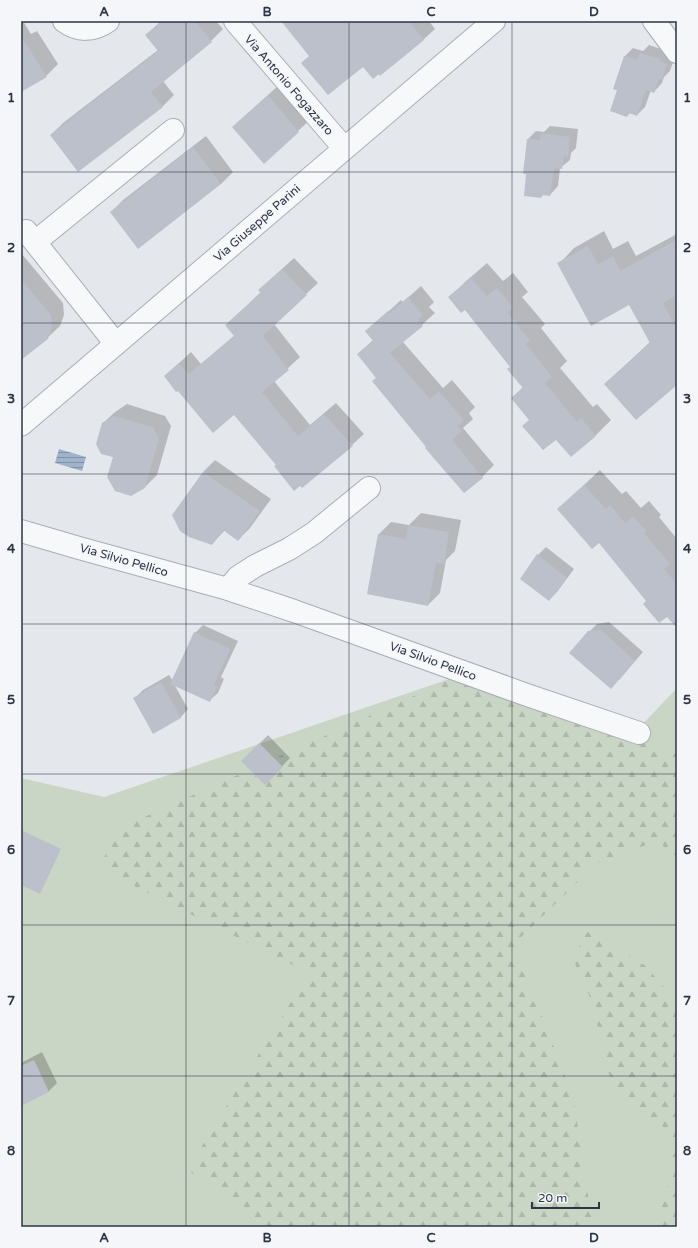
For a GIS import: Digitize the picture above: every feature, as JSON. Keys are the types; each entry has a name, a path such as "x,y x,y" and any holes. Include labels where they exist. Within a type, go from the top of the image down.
{"street":[{"path":"64,21 74,27 84,30 95,28 108,21"},
{"name":"Via Antonio Fogazzaro","path":"235,21 344,148"},
{"name":"Via Giuseppe Parini","path":"21,425 494,21"},
{"path":"654,21 677,52"},
{"path":"116,344 30,236 173,130"},
{"path":"228,589 238,577 255,566 289,549 314,533 369,488"},
{"name":"Via Silvio Pellico","path":"21,530 79,548 228,589 639,733"}],"green space":[{"path":"458,676 640,727 677,688 677,1227 21,1227 21,778 104,797"},
{"path":"458,676 677,754 677,857 657,841 597,863 514,944 573,1096 593,1227 256,1227 246,1209 187,1170 309,973 98,868 120,828"},
{"path":"583,929 646,966 677,1003 677,1227 657,1227 674,1163 662,1125 630,1111 607,1071 593,1004 575,964"}],"water":[{"path":"59,449 86,457 82,471 55,463"}],"building":[{"path":"162,21 195,21 212,42 151,92 163,107 78,172 50,135 158,51 145,35"},
{"path":"281,21 409,21 424,40 380,76 379,74 373,79 363,67 328,95 301,63 309,56"},
{"path":"21,36 47,77 21,92"},
{"path":"640,53 660,59 659,61 667,64 662,80 659,79 654,93 646,90 637,116 629,113 627,117 610,111 617,90 613,89 624,56 637,60"},
{"path":"268,95 299,132 264,164 232,127"},
{"path":"541,133 570,137 568,157 564,156 562,169 554,168 550,196 542,195 541,198 524,196 526,174 523,174 527,139 540,140"},
{"path":"193,147 221,184 138,249 110,212"},
{"path":"677,240 677,295 663,303 677,329 677,385 636,420 604,384 650,343 629,305 591,326 557,263 588,246 598,264 613,256 620,271"},
{"path":"282,269 307,295 263,336 289,370 262,392 298,436 324,414 353,446 302,488 300,486 294,491 274,466 276,465 234,415 213,433 178,391 176,392 164,376 179,363 189,374 234,336 225,325 261,293 258,290"},
{"path":"471,278 487,296 497,288 513,308 507,312 530,340 526,344 552,377 545,383 577,422 581,418 596,436 571,457 556,440 543,450 522,426 529,420 511,398 523,388 507,369 510,367 465,310 461,313 448,297"},
{"path":"21,279 51,315 52,328 48,339 21,360"},
{"path":"408,297 423,315 418,319 423,326 390,353 430,399 439,391 464,420 457,426 462,431 452,440 483,478 464,493 425,448 426,447 372,381 376,378 357,354 373,341 365,331 388,311 390,313"},
{"path":"114,416 153,427 159,439 145,488 131,496 115,491 107,477 113,457 101,454 96,444 102,423"},
{"path":"203,472 260,511 238,541 223,530 212,545 189,537 180,531 172,515"},
{"path":"584,485 606,509 610,505 625,523 633,516 646,531 644,533 670,564 664,569 677,584 677,628 667,617 659,623 643,604 646,601 599,543 592,549 557,509"},
{"path":"408,525 449,532 444,564 436,563 428,606 367,594 378,534 406,539"},
{"path":"537,554 567,578 549,601 520,579"},
{"path":"601,630 635,661 611,689 569,653 588,631"},
{"path":"194,632 230,649 214,685 217,687 210,702 170,684"},
{"path":"161,682 181,718 153,734 133,698"},
{"path":"259,743 283,767 265,785 241,761"},
{"path":"21,830 61,849 40,894 21,885"},
{"path":"34,1060 49,1092 21,1106 21,1066"}]}
